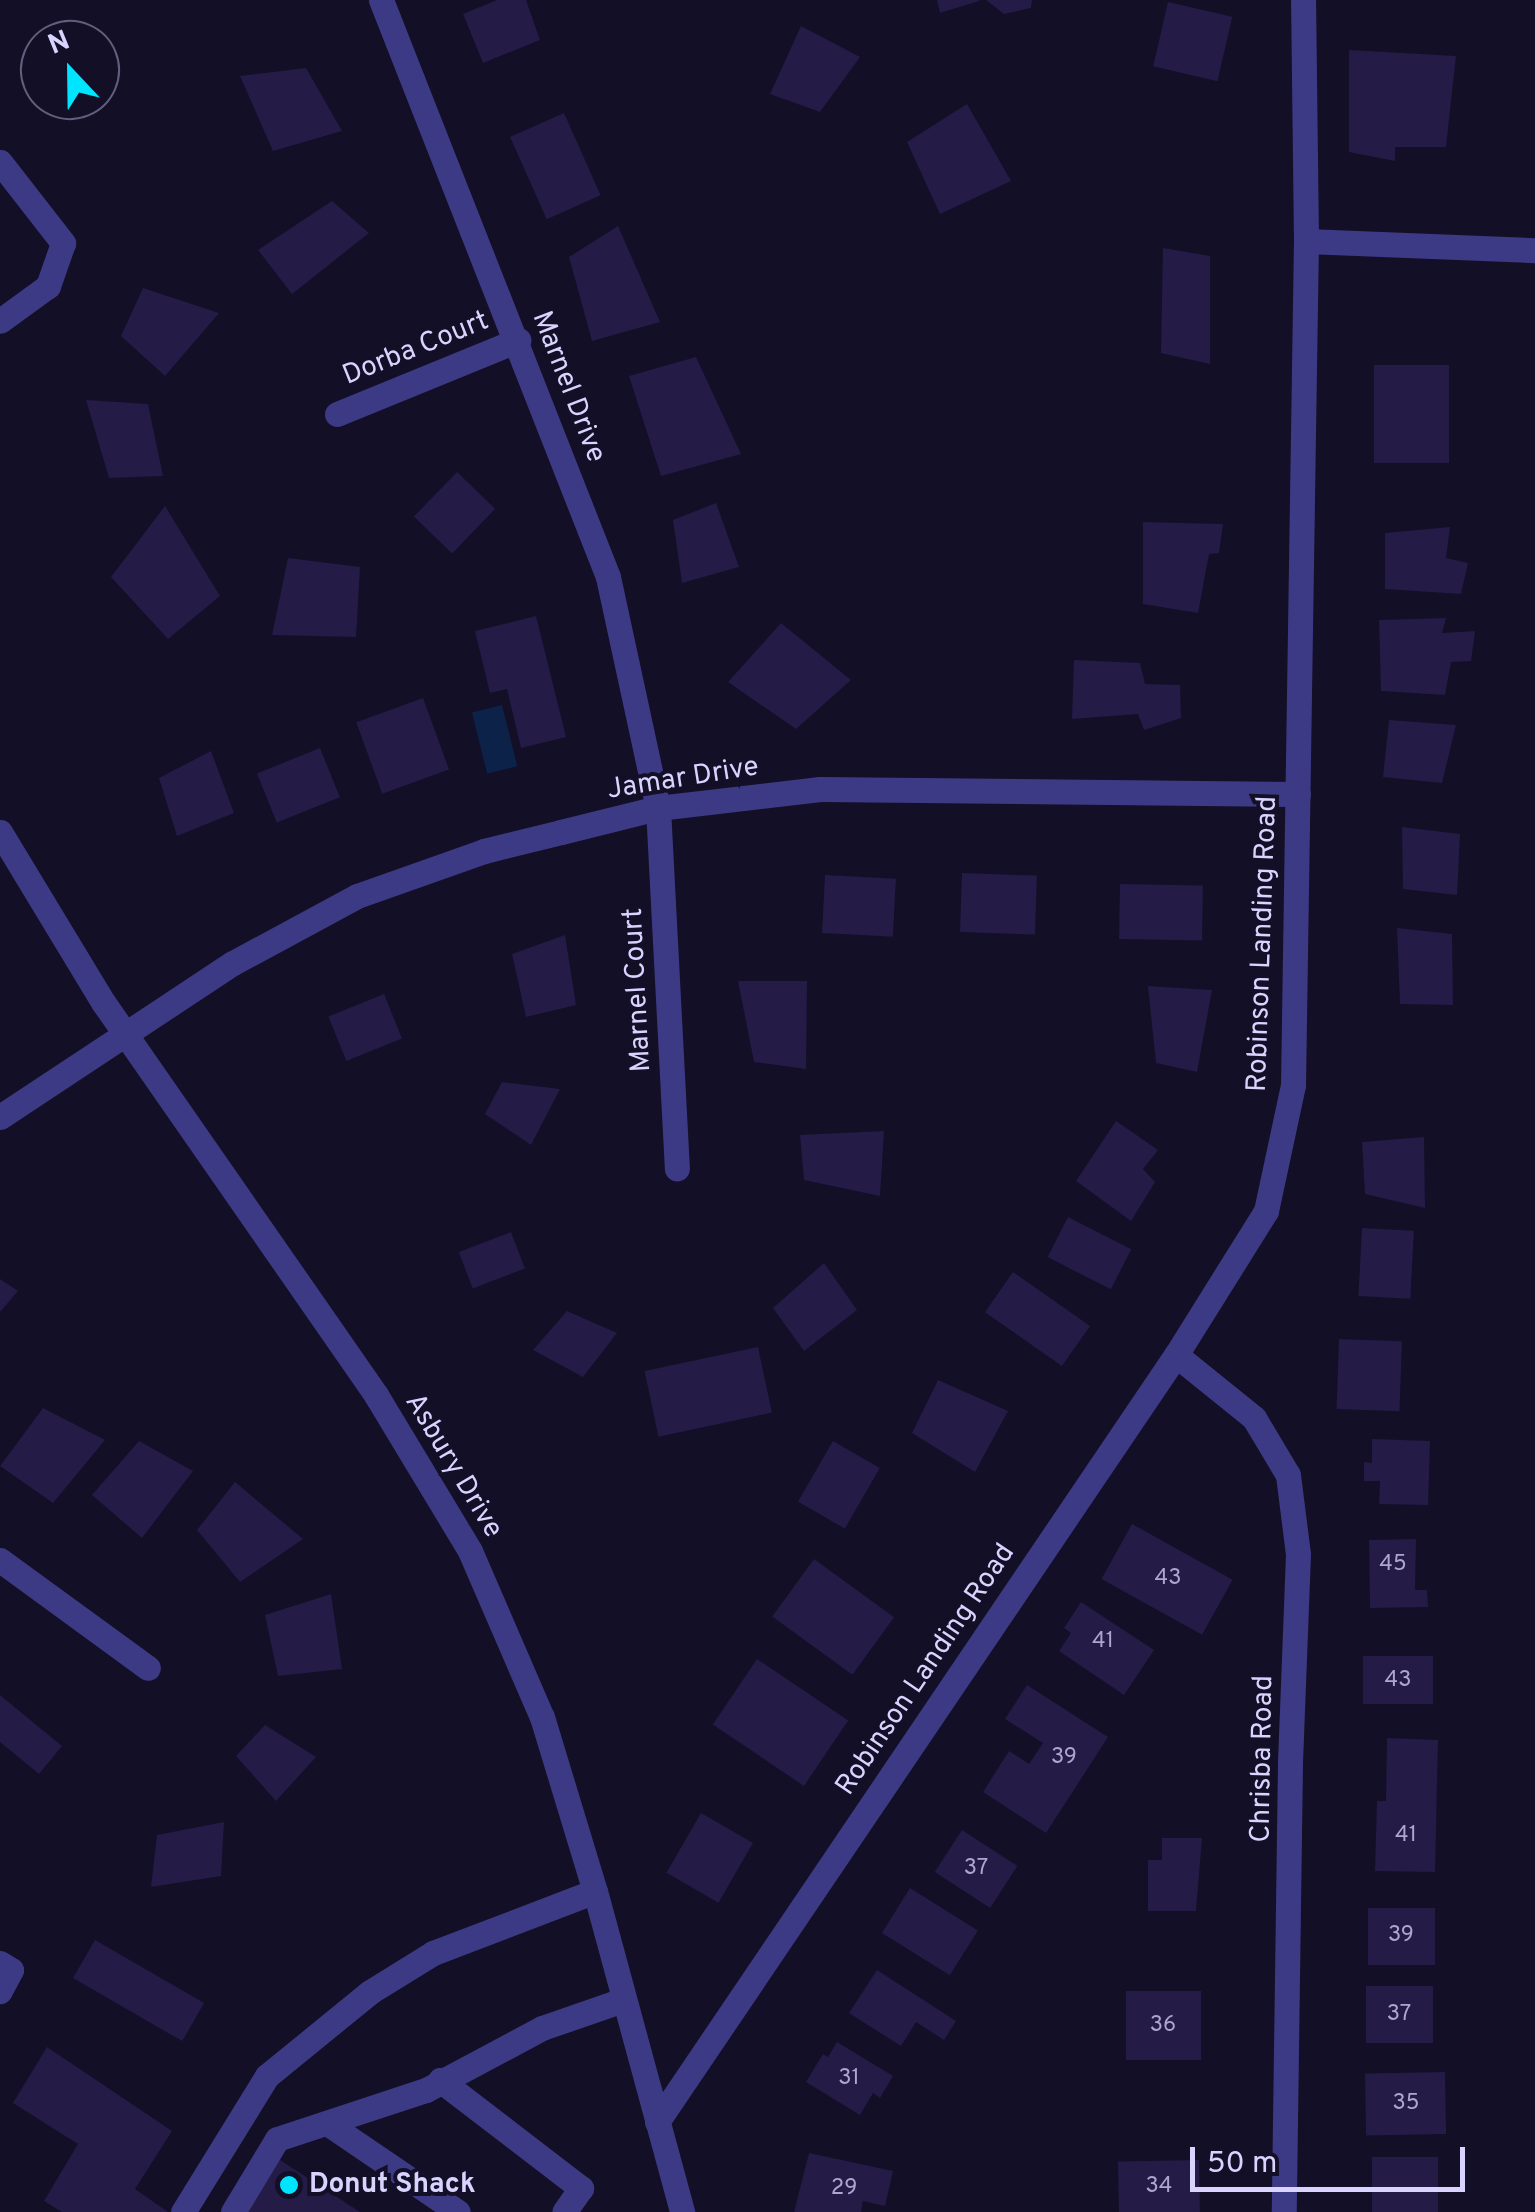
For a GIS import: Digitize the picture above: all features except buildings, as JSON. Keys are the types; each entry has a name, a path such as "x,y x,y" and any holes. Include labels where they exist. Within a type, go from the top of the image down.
{"street":[{"name":"Marnel Drive","path":"381,0 518,340 608,577 658,808"},
{"name":"Robinson Landing Road","path":"657,2122 1176,1356 1266,1211 1292,1086 1306,241 1302,0"},
{"path":"0,162 63,243 48,286 0,320"},
{"path":"1306,241 1535,250"},
{"name":"Dorba Court","path":"337,414 518,340"},
{"name":"Jamar Drive","path":"0,1117 232,963 357,896 484,851 658,808 820,788 1298,794"},
{"name":"Marnel Court","path":"658,808 676,1168"},
{"name":"Asbury Drive","path":"0,832 126,1032 376,1395 470,1551 542,1716 596,1890 682,2212"},
{"name":"Chrisba Road","path":"1176,1356 1254,1418 1288,1474 1298,1554 1290,1763 1284,2212"},
{"path":"0,1560 148,1668"},
{"path":"183,2212 267,2076 370,1992 433,1954 596,1890"},
{"path":"0,1963 12,1970 0,1991"},
{"path":"233,2212 277,2140 426,2090 542,2028 624,2000"},
{"path":"440,2080 581,2188 564,2212"},
{"path":"326,2123 458,2212"}],"water":[{"path":"502,705 517,766 487,774 472,712"}],"place":[{"name":"Donut Shack","path":"289,2185"}]}
